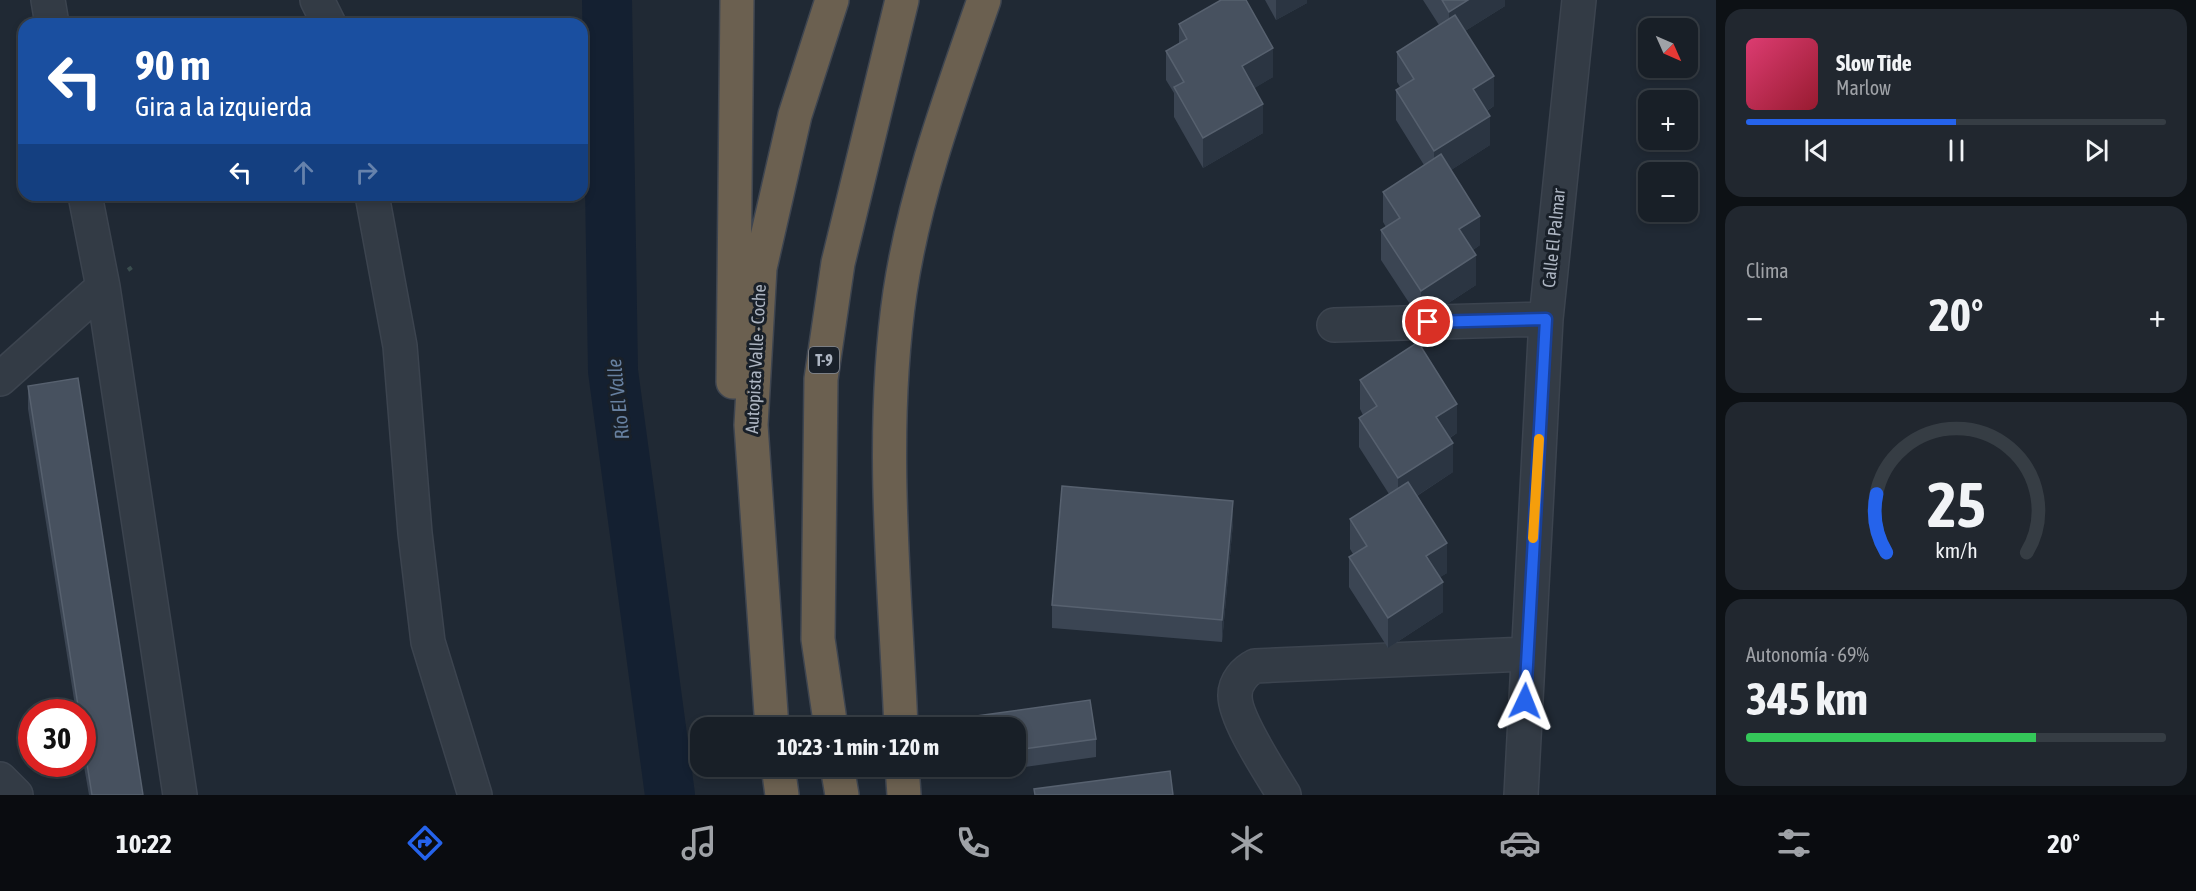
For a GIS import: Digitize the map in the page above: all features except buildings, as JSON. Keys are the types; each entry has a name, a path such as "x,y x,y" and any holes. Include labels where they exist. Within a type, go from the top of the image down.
{"highway":[{"path":"737,0 733,380 742,559 770,716"},
{"name":"Autopista Valle - Coche","path":"770,716 751,425 760,268 795,115 832,0"},
{"name":"T-9","path":"829,717 818,639 821,379 838,263 902,0"},
{"path":"900,717 890,497 893,350 900,290 938,133 984,0"},
{"path":"779,777 782,795"},
{"path":"839,777 842,795"},
{"path":"903,777 904,795"}],"street":[{"path":"48,0 51,18"},
{"path":"317,0 326,18"},
{"name":"Calle El Palmar","path":"1521,795 1546,319 1573,40 1579,0"},
{"name":"Calle El Palmar","path":"1573,40 1599,0"},
{"path":"86,201 103,287 180,795"},
{"path":"373,201 400,346 415,533 428,642 475,795"},
{"path":"0,379 103,287"},
{"path":"1334,325 1546,319"},
{"path":"1284,795 1239,713 1234,695 1245,671 1255,666 1527,654"},
{"path":"0,779 16,795"}],"waterway":[{"name":"Río El Valle","path":"607,0 613,371 670,795"}],"slow traffic":[{"path":"1533,538 1539,439"}],"route":[{"path":"1428,322 1546,319 1525,701"}]}
